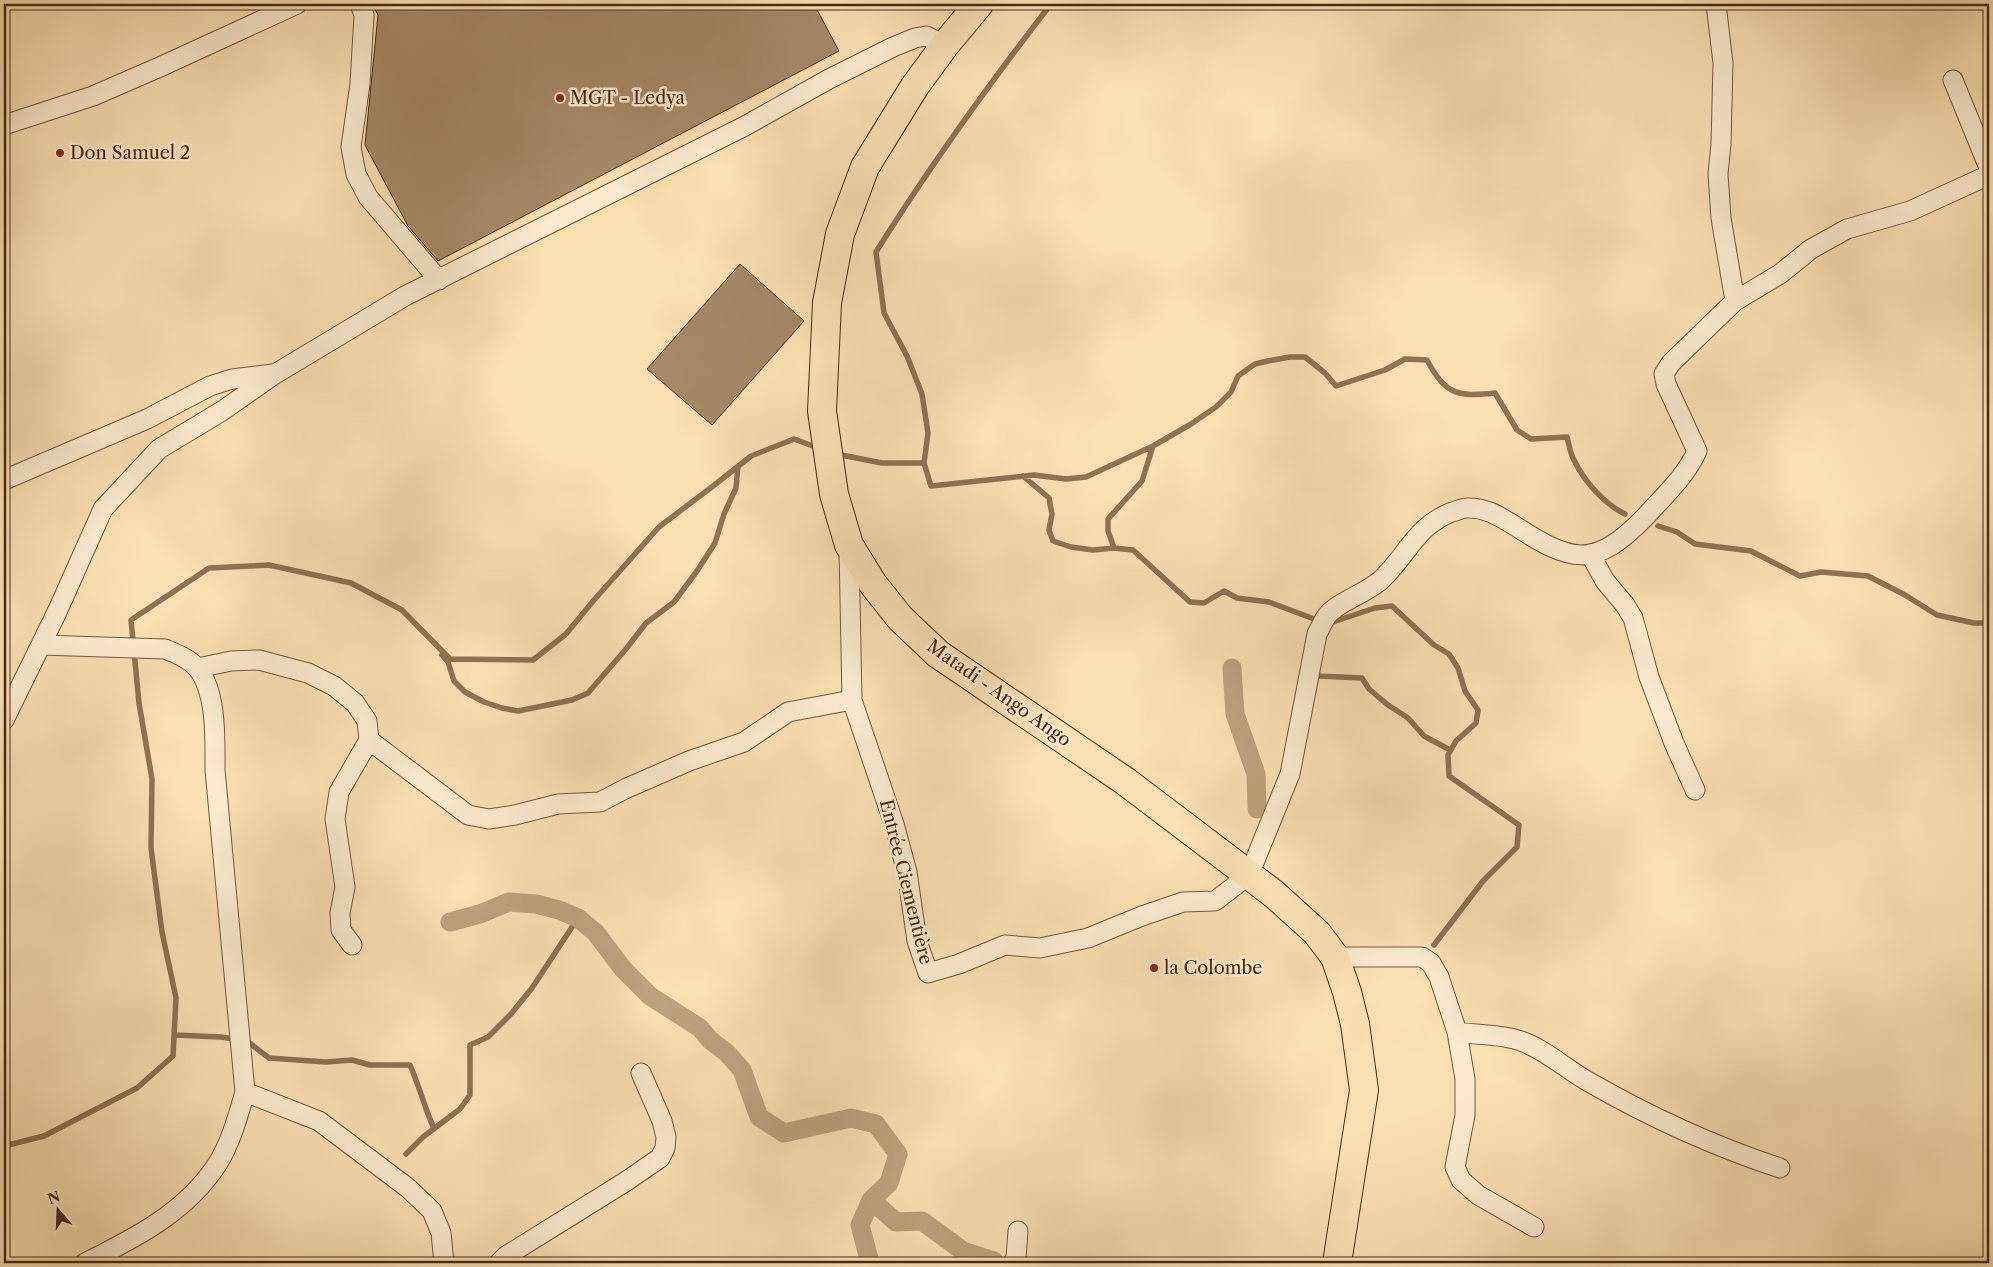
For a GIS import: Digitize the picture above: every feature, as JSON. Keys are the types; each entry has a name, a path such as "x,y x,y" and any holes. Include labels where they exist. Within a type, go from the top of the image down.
{"highway":[{"name":"Matadi - Ango Ango","path":"979,4 945,45 915,86 865,167 840,234 827,303 822,411 834,494 849,545 873,584 900,618 938,654 1125,781 1274,894 1317,933 1334,957 1347,992 1355,1024 1364,1090 1338,1263"}],"street":[{"path":"4,125 93,96 297,4"},
{"path":"360,4 364,15 360,84 352,147 356,174 368,197 439,280"},
{"path":"1716,4 1723,63 1722,126 1718,174 1720,209 1735,301"},
{"path":"4,720 103,509 159,449 222,411 275,374 406,296 745,126 828,79 915,38 926,36 945,45"},
{"path":"1953,80 1989,168"},
{"path":"1249,875 1290,774 1318,634 1327,616 1374,587 1393,568 1414,538 1438,518 1465,508 1490,511 1542,544 1566,554 1590,554 1610,548 1633,529 1691,464 1697,451 1666,384 1664,374 1671,362 1735,301 1780,274 1811,249 1847,229 1910,211 1989,175"},
{"path":"4,480 148,419 210,386 232,378 275,374"},
{"name":"Entrée Ciementière","path":"849,545 852,700 894,824 907,872 917,941 928,973 959,964 1004,945 1040,948 1069,942 1088,938 1182,902 1215,901 1249,875"},
{"path":"1590,554 1605,582 1625,605 1633,618 1649,677 1674,743 1695,790"},
{"path":"41,644 166,649 183,657 198,668 207,686 214,722 215,770 245,1092 234,1130 222,1154 199,1189 165,1218 129,1241 84,1263"},
{"path":"198,668 231,661 259,660 308,673 334,686 355,703 367,721 369,740 339,792 335,819 345,887 340,913 341,930 352,945"},
{"path":"369,740 468,815 489,819 515,815 558,804 600,802 689,761 744,742 788,712 852,700"},
{"path":"1334,957 1422,957 1431,963 1438,977 1457,1032 1465,1079 1465,1115 1455,1167 1461,1180 1478,1195 1534,1227"},
{"path":"1457,1032 1518,1040 1533,1045 1588,1082 1680,1130 1731,1151 1780,1168"},
{"path":"499,1263 506,1256 660,1158 665,1148 666,1137 662,1121 641,1073"},
{"path":"245,1092 319,1121 408,1188 432,1211 441,1233 444,1263"},
{"path":"1013,1263 1016,1258 1018,1231"}],"building":[{"name":"MGT - Ledya","path":"372,4 814,4 839,51 438,261 408,226 365,145 378,15"},
{"path":"740,264 804,321 712,425 647,369"}],"waterway":[{"path":"836,454 882,463 924,463 928,433 922,394 907,356 884,313 876,252 917,188 1005,64 1051,4"},
{"path":"924,463 931,486 1034,475 1066,479 1086,477 1153,446 1191,424 1216,407 1231,392 1238,376 1255,364 1290,357 1305,357 1325,373 1336,386 1385,370 1405,359 1427,360 1440,380 1454,391 1462,394 1495,393 1517,430 1531,439 1567,437 1578,468 1589,484 1602,498 1625,514"},
{"path":"4,1146 44,1136 137,1088 173,1056 176,998 162,932 151,848 152,779 139,703 131,620 209,568 269,565 351,583 402,610 450,659 533,660 566,634 659,527 751,456 794,439 821,449"},
{"path":"1114,548 1108,531 1108,519 1142,481 1153,446"},
{"path":"442,655 448,662 454,681 465,692 484,702 502,708 518,711 572,700 588,693 646,623 674,602 697,571 715,543 724,514 736,488 738,466"},
{"path":"1023,476 1049,498 1052,514 1049,530 1053,541 1071,547 1093,550 1114,548 1133,550 1190,602 1204,603 1224,591 1237,598 1269,602 1314,619"},
{"path":"1658,526 1677,532 1695,544 1751,551 1800,576 1821,572 1868,576 1905,595 1937,615 1974,623 1989,623"},
{"path":"1333,622 1375,608 1392,606 1434,645 1449,654 1458,668 1465,691 1478,710 1476,723 1456,741 1448,755 1449,776 1519,825 1517,847 1483,881 1434,945"},
{"path":"1232,668 1235,714 1256,774 1257,809"},
{"path":"1318,676 1362,678 1369,689 1388,705 1408,718 1424,736 1450,750"},
{"path":"450,922 480,914 509,902 536,904 559,910 578,918 596,933 623,969 650,996 700,1028 710,1040 727,1053 742,1070 759,1117 784,1133 851,1118 876,1124 898,1154 889,1183 871,1200 860,1225 870,1263"},
{"path":"406,1154 423,1137 460,1109 470,1095 470,1045 488,1037 511,1014 532,988 578,918"},
{"path":"174,1035 221,1037 247,1041 269,1058 326,1062 352,1060 370,1065 410,1065 434,1129"},
{"path":"871,1200 896,1222 922,1221 963,1251 994,1261 995,1263"}],"place":[{"name":"MGT - Ledya","path":"560,98"},
{"name":"Don Samuel 2","path":"60,153"},
{"name":"la Colombe","path":"1154,968"}]}
